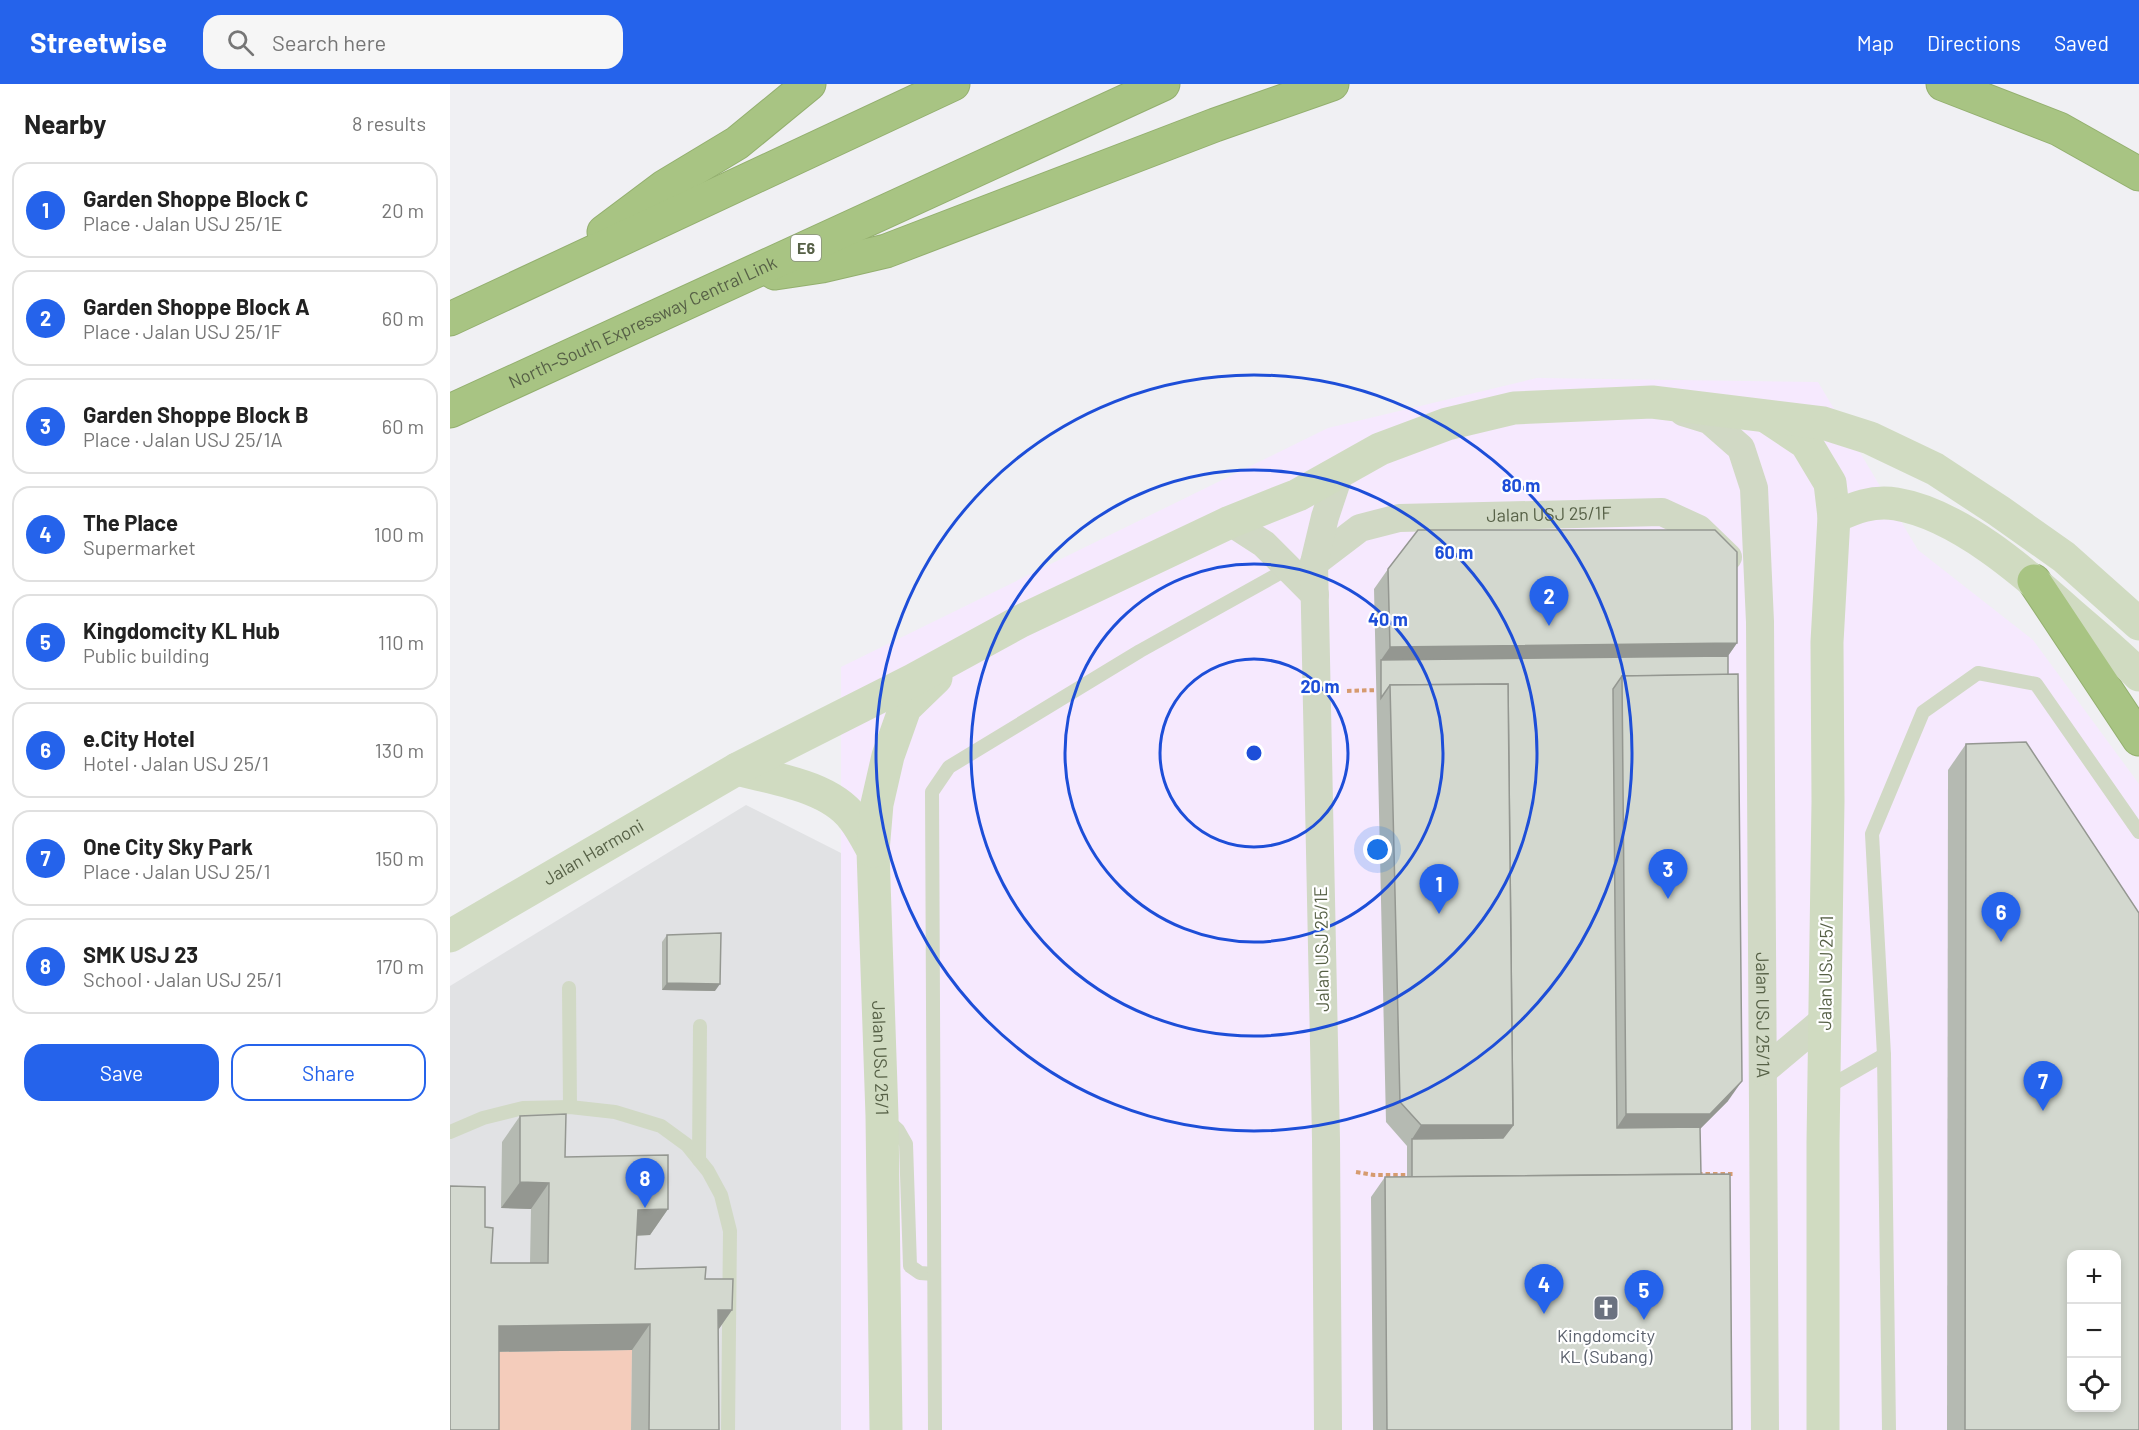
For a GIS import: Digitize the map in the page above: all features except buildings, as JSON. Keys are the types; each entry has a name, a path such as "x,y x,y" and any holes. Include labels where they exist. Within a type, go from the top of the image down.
{"highway":[{"path":"558,268 664,187 737,143 809,84"},
{"path":"450,319 953,84"},
{"name":"North–South Expressway Central Link","path":"450,411 1163,84"},
{"path":"741,278 822,266 886,251 1215,124 1332,84"},
{"path":"1943,84 2059,129 2139,174"},
{"path":"2034,581 2139,739"}],"street":[{"name":"Jalan Harmoni","path":"450,936 737,769 1058,603 1230,522 1298,495 1380,449 1447,424 1514,408 1652,402 1823,423 1870,438 1935,469 1999,511 2064,557 2139,624"},
{"name":"Jalan USJ 25/1A","path":"1652,402 1709,420 1741,448 1754,488 1759,600 1765,1430"},
{"name":"Jalan USJ 25/1","path":"1764,415 1806,443 1830,483 1834,517 1827,642 1828,801 1823,1430"},
{"name":"Jalan USJ 25/1E","path":"1328,1430 1326,1139 1315,595 1301,566 1325,517 1340,471"},
{"path":"1834,517 1865,504 1894,504 1931,514 1974,537 2034,581 2139,675"},
{"name":"Jalan USJ 25/1F","path":"1301,566 1360,528 1399,518 1662,512 1699,529 1729,558 1759,600"},
{"path":"1230,522 1301,566"},
{"path":"873,850 877,804 888,756 905,708 961,653"},
{"name":"Jalan USJ 25/1","path":"737,769 800,785 830,798 852,816 873,850 882,1116 886,1430"},
{"path":"1763,1071 1825,1019"}],"lane":[{"path":"935,1430 932,792 949,767 1140,651 1301,566"},
{"path":"1889,1430 1884,1055 1872,834 1923,712 1978,673 2036,684 2139,832"},
{"path":"569,987 570,1107"},
{"path":"699,1160 700,1026"},
{"path":"1824,1089 1884,1055"},
{"path":"450,1132 483,1118 523,1108 570,1107 615,1112 660,1126 687,1145 708,1171 721,1195 730,1231 729,1430"},
{"path":"882,1116 898,1130 906,1144 910,1266 920,1273 934,1274"}],"path":[{"path":"1317,692 1389,690"},
{"path":"1326,1139 1340,1161 1353,1171 1374,1175 1421,1175"},
{"path":"1693,1174 1763,1174"}],"shaded area":[{"path":"1537,378 1818,382 1918,550 2033,640 2139,784 2139,1430 841,1430 841,667 1328,428"},
{"path":"746,805 841,853 841,1430 450,1430 450,986"},
{"path":"632,1350 631,1430 481,1430 481,1352"}],"place":[{"name":"Garden Shoppe Block A","path":"1549,626"},
{"name":"Garden Shoppe Block B","path":"1668,899"},
{"name":"Garden Shoppe Block C","path":"1439,914"},
{"name":"e.City Hotel","path":"2001,942"},
{"name":"One City Sky Park","path":"2043,1111"},
{"name":"SMK USJ 23","path":"645,1208"},
{"name":"Kingdomcity KL (Subang)","path":"1606,1308"},
{"name":"The Place","path":"1544,1314"},
{"name":"Kingdomcity KL Hub","path":"1644,1320"}]}
